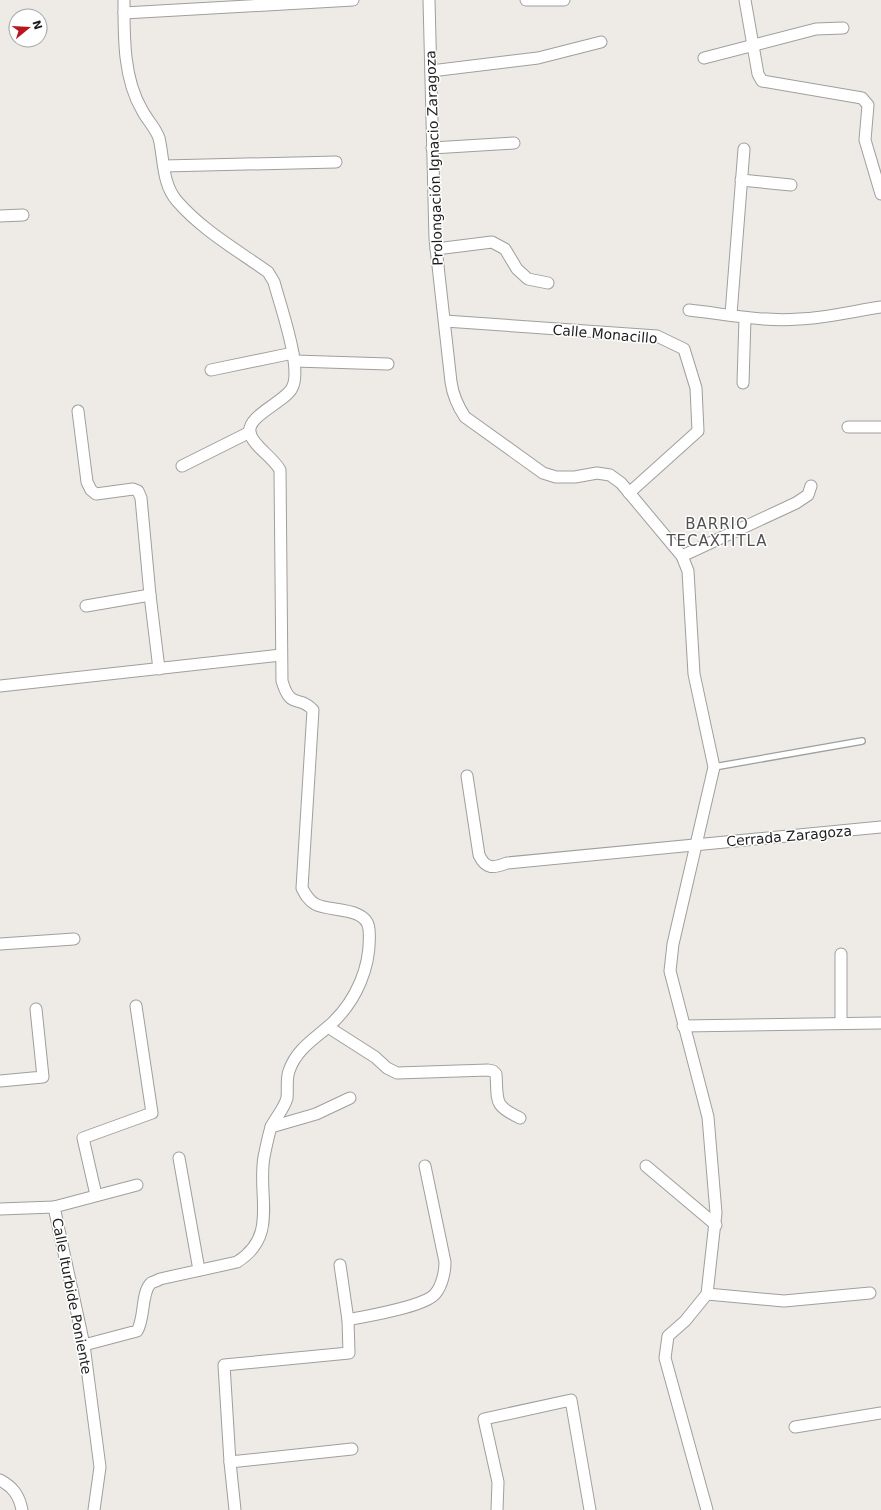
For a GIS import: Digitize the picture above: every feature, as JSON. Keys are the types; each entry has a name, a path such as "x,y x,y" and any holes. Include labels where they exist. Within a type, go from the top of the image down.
{"street":[{"path":"84,1345 137,1331 141,1325 146,1292 151,1284 160,1280 199,1270 237,1262 246,1256 253,1248 261,1235 264,1218 264,1159 271,1127 286,1098 289,1072 294,1061 304,1047 342,1014 358,990 366,963 369,939 369,927 364,919 354,912 316,905 308,898 302,888 313,710 308,705 296,702 286,695 282,681 280,470 276,462 255,442 250,432 251,424 258,416 286,397 293,388 296,377 294,357 274,282 268,272 202,225 176,200 169,188 158,137 153,124 142,110 128,69 125,42 124,0"},
{"path":"124,13 353,0"},
{"name":"Prolongación Ignacio Zaragoza","path":"429,0 436,249 453,395 465,416 543,473 556,477 575,477 597,474 610,475 629,493 682,556 688,571 694,674 714,767 673,944 670,971 683,1026 708,1117 716,1225 707,1294"},
{"path":"526,0 564,0"},
{"path":"745,0 758,74 762,81 862,98 868,105 865,140 881,194"},
{"path":"704,58 816,28 843,28"},
{"path":"431,71 538,58 601,42"},
{"path":"432,148 514,142"},
{"path":"731,314 744,149"},
{"path":"164,166 336,162"},
{"path":"741,180 791,185"},
{"path":"0,216 23,215"},
{"path":"436,249 492,242 505,249 517,269 528,278 548,282"},
{"path":"689,310 731,314 745,318 799,320 881,307"},
{"path":"744,383 745,318"},
{"name":"Calle Monacillo","path":"444,321 657,336 684,349 696,388 698,431 629,493"},
{"path":"211,370 294,357 388,364"},
{"path":"78,411 87,482 91,490 96,494 133,489 138,491 141,498 150,595 159,669"},
{"path":"848,427 881,427"},
{"path":"182,466 250,432"},
{"path":"682,556 796,503 808,495 812,486"},
{"path":"86,606 150,595"},
{"path":"0,686 281,655"},
{"name":"Cerrada Zaragoza","path":"467,776 479,855 482,862 488,867 494,868 507,863 881,828"},
{"path":"0,944 74,939"},
{"path":"841,954 841,1023"},
{"path":"96,1195 83,1138 152,1113 136,1006"},
{"path":"0,1081 43,1077 36,1010"},
{"path":"683,1026 881,1022"},
{"path":"328,1027 375,1057 387,1068 397,1073 493,1071 496,1074 498,1104 504,1110 520,1118"},
{"path":"271,1127 316,1114 350,1098"},
{"path":"179,1158 199,1270"},
{"path":"348,1320 415,1305 435,1294 445,1271 445,1262 425,1166"},
{"path":"646,1166 716,1225"},
{"path":"54,1207 137,1185"},
{"name":"Calle Iturbide Poniente","path":"0,1209 54,1207 84,1345 100,1467 94,1510"},
{"path":"236,1510 230,1462 224,1365 349,1353 348,1320 340,1265"},
{"path":"707,1510 665,1358 668,1336 685,1321 707,1294 784,1301 870,1293"},
{"path":"496,1510 498,1482 484,1419 571,1400 590,1510"},
{"path":"795,1427 881,1413"},
{"path":"230,1462 352,1449"},
{"path":"0,1480 11,1485 20,1499 22,1510"}],"lane":[{"path":"714,767 862,741"}],"district":[{"name":"BARRIO TECAXTITLA","path":"717,532"}]}
